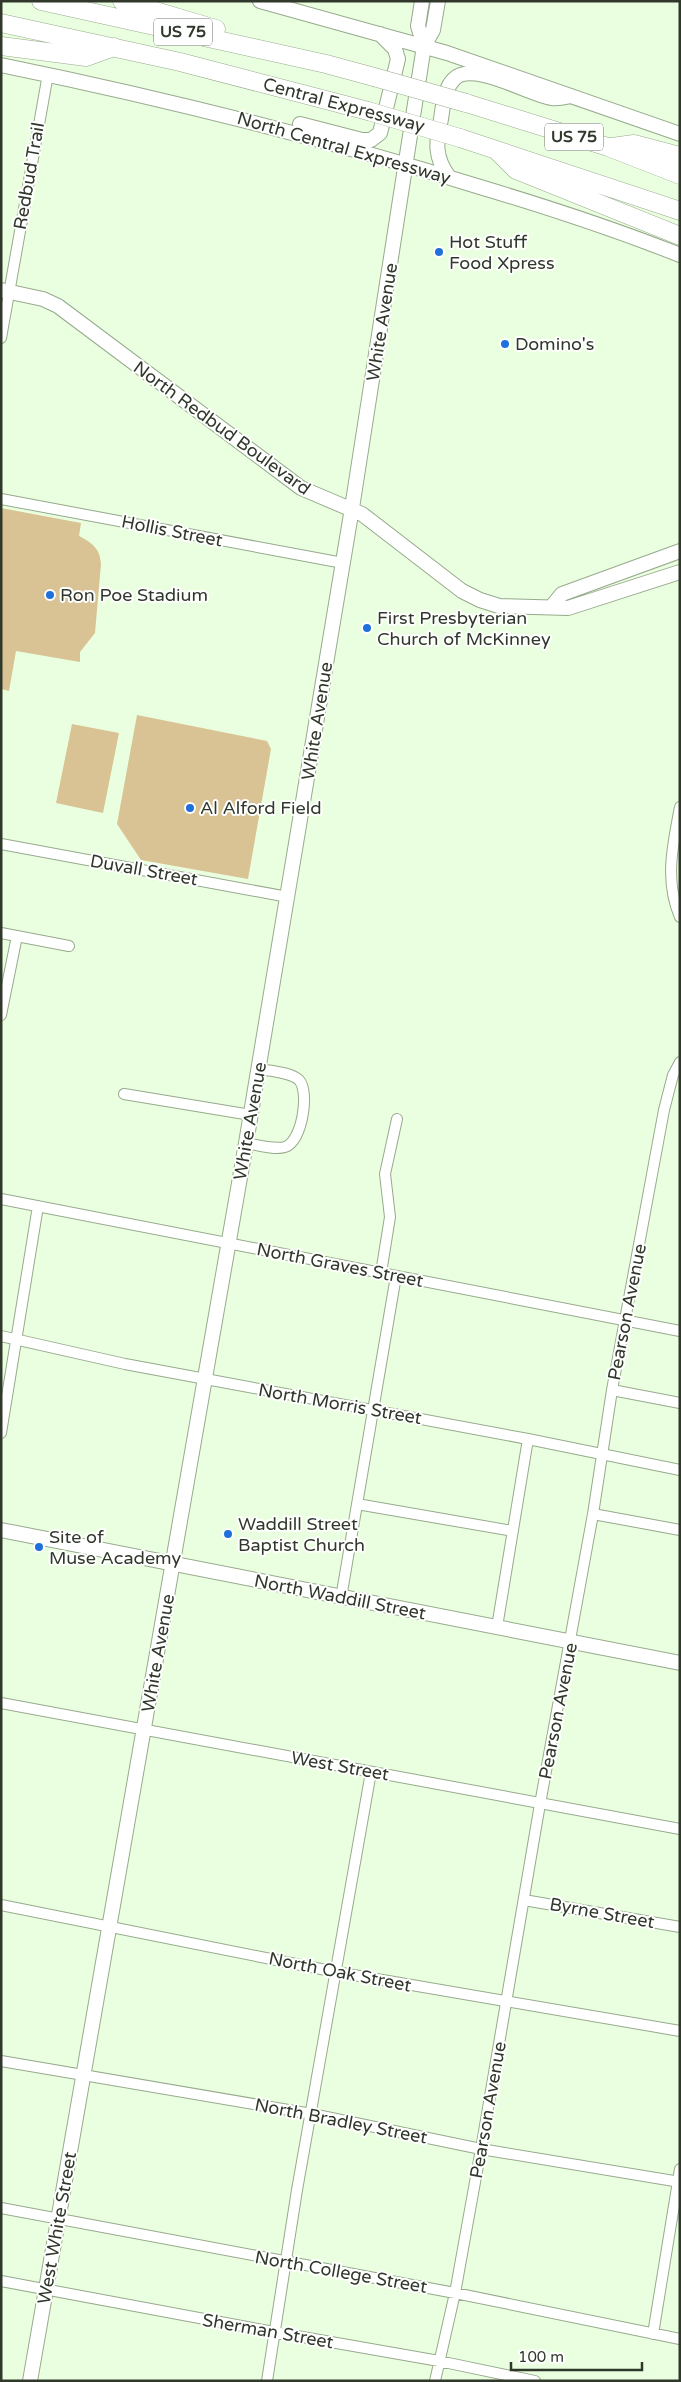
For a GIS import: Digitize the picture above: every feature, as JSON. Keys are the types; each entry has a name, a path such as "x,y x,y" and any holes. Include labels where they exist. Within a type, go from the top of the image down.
{"highway":[{"name":"Central Expressway","path":"41,1 326,64 374,77 608,147 680,175"},
{"path":"122,1 326,64"},
{"name":"Central Expressway","path":"1,23 211,70 368,111 496,149 680,211"},
{"path":"1,46 86,57 115,47"},
{"path":"608,147 634,144 680,156"},
{"path":"496,149 516,170 680,236"}],"street":[{"path":"260,1 424,46 575,96 680,134"},
{"path":"422,1 418,26 424,46"},
{"path":"424,46 434,30 438,1"},
{"path":"203,110 256,113 362,140 376,138 380,133 398,59 396,49 379,33"},
{"name":"White Avenue","path":"85,2076 109,1927 174,1564 288,897 407,164 424,46"},
{"name":"North Central Expressway","path":"1,65 48,74 287,130 450,177 601,226 680,255"},
{"path":"450,177 440,164 436,145 447,89 455,77 464,73 478,73 553,99 575,96"},
{"name":"Redbud Trail","path":"1,338 5,291 48,74"},
{"name":"North Redbud Boulevard","path":"5,291 42,299 58,306 301,488 352,508 462,591 480,600 518,608 552,606 568,608 680,572"},
{"name":"Hollis Street","path":"1,499 343,563"},
{"path":"552,606 562,594 680,551"},
{"path":"680,807 671,856 670,876 673,898 680,917"},
{"name":"Duvall Street","path":"1,844 288,897"},
{"path":"1,933 69,946"},
{"path":"1,1015 17,936"},
{"name":"Pearson Avenue","path":"435,2381 455,2293 482,2149 540,1804 594,1514 601,1453 624,1320 664,1110 673,1075 680,1062"},
{"path":"246,1143 283,1148 290,1145 295,1139 301,1123 304,1106 301,1081 294,1076 258,1069"},
{"path":"124,1094 250,1116"},
{"path":"381,1273 390,1217 385,1174 397,1119"},
{"name":"North Graves Street","path":"1,1198 680,1331"},
{"path":"1,1433 38,1206"},
{"path":"341,1598 396,1276"},
{"name":"North Morris Street","path":"1,1336 206,1379 601,1453 680,1470"},
{"path":"612,1390 680,1402"},
{"path":"497,1627 528,1439"},
{"path":"357,1504 512,1531"},
{"path":"594,1514 680,1530"},
{"name":"North Waddill Street","path":"1,1530 680,1663"},
{"name":"West Street","path":"1,1703 680,1829"},
{"path":"267,2381 285,2262 371,1772"},
{"name":"Byrne Street","path":"524,1900 680,1927"},
{"name":"North Oak Street","path":"1,1905 336,1972 680,2030"},
{"name":"North Bradley Street","path":"1,2061 312,2114 482,2149 679,2182"},
{"name":"West White Street","path":"30,2381 47,2289 57,2219 85,2076"},
{"path":"653,2334 680,2169"},
{"name":"North College Street","path":"1,2208 455,2293 680,2339"},
{"name":"Sherman Street","path":"1,2281 440,2361 535,2381"}],"shaded area":[{"name":"Ron Poe Stadium","path":"1,508 81,523 79,536 88,541 97,550 101,564 95,633 80,652 80,662 16,651 9,691 1,689"},
{"name":"Al Alford Field","path":"137,715 267,741 271,749 248,879 141,860 117,824"},
{"path":"72,724 119,733 103,813 56,803"}],"place":[{"name":"Hot Stuff Food Xpress","path":"439,252"},
{"name":"Domino's","path":"505,344"},
{"name":"Ron Poe Stadium","path":"50,595"},
{"name":"First Presbyterian Church of McKinney","path":"367,628"},
{"name":"Al Alford Field","path":"190,808"},
{"name":"Waddill Street Baptist Church","path":"228,1534"},
{"name":"Site of Muse Academy","path":"39,1547"}]}
